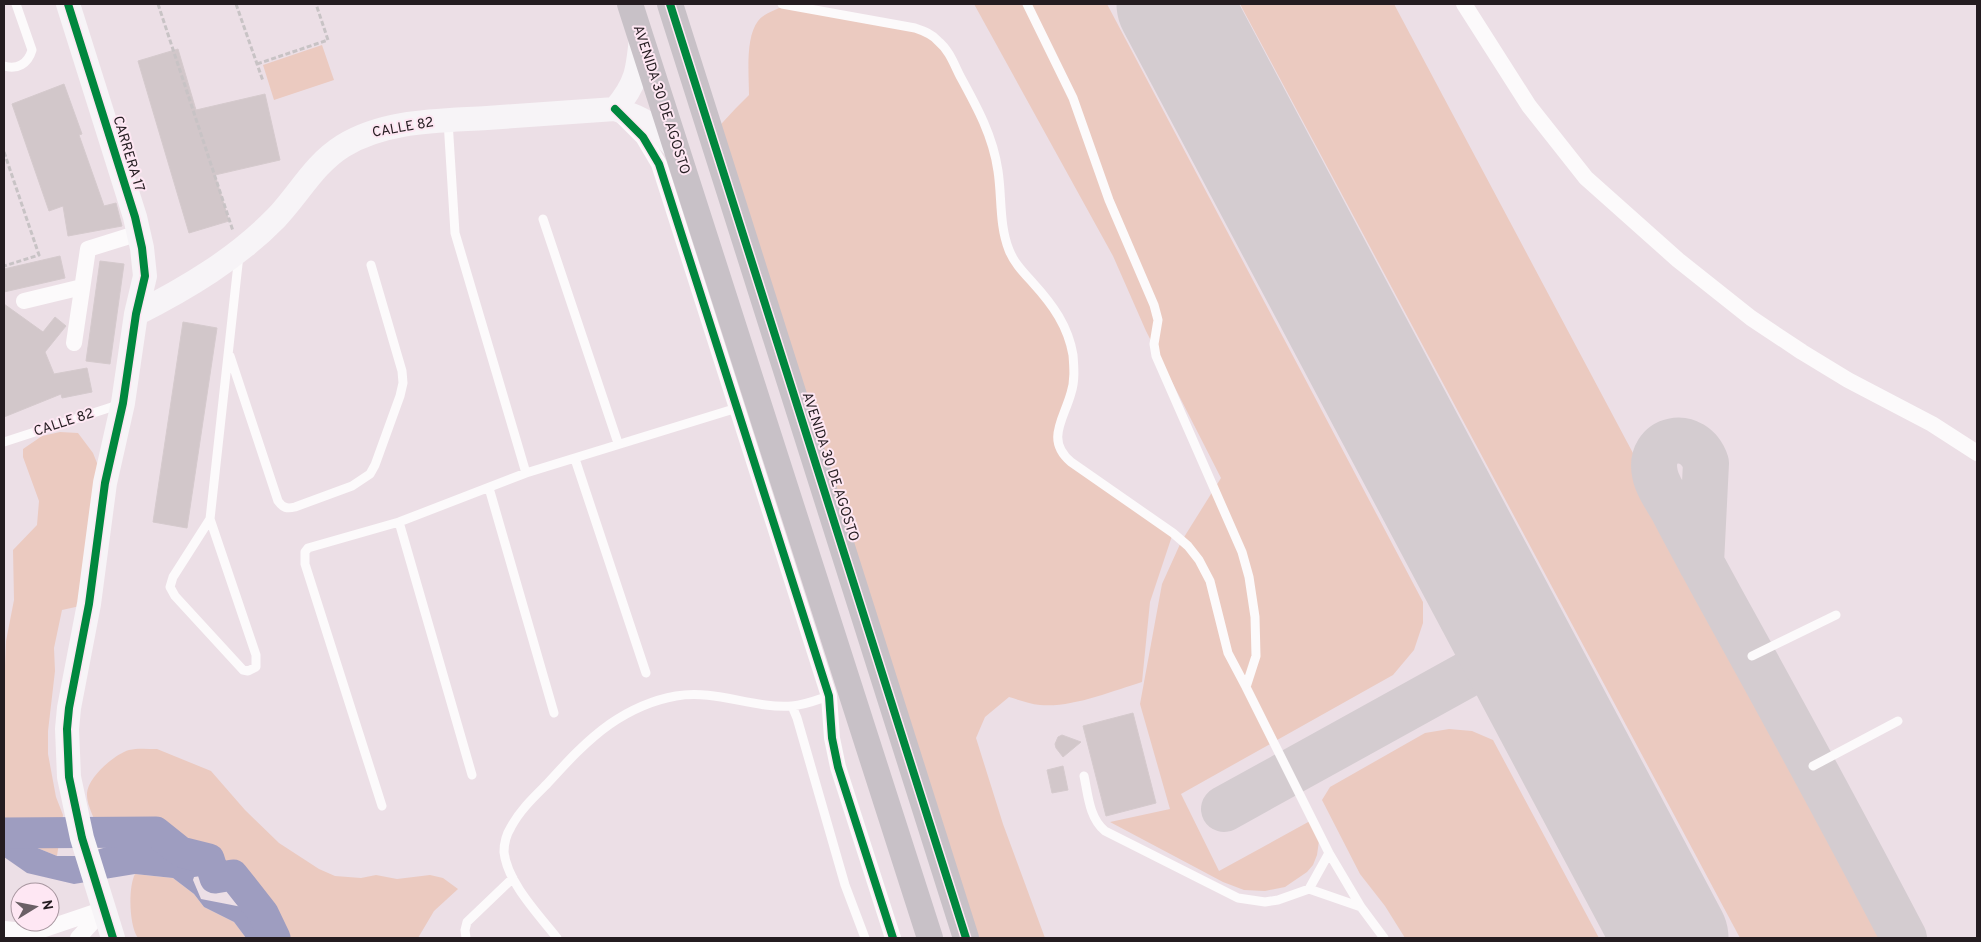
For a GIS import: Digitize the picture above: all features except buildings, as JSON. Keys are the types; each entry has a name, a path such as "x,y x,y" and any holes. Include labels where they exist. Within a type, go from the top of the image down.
{"main road":[{"name":"AVENIDA 30 DE AGOSTO","path":"630,4 677,150 839,691 930,938"},
{"name":"AVENIDA 30 DE AGOSTO","path":"670,4 966,938"}],"street":[{"name":"CARRERA 17","path":"68,4 139,233 145,276 136,314 123,404 105,483 89,604 68,708 66,749 69,777 82,838 113,938"},
{"path":"1464,4 1529,106 1586,178 1678,260 1751,318 1802,352 1848,380 1932,424 1977,452"},
{"path":"641,36 639,66 633,84 628,95 616,109 643,138 659,164 736,408 839,691 832,738 838,767 893,938"},
{"name":"CALLE 82","path":"136,314 192,283 240,250 277,217 317,167 342,147 364,136 387,128 448,121 616,109 634,115 656,128 677,150"},
{"path":"74,343 88,249 139,233"},
{"path":"24,301 82,287"},
{"path":"4,929 36,932 104,909"},
{"path":"78,938 104,909"}],"lane":[{"path":"4,66 10,68 22,65 30,56 32,50 16,4"},
{"path":"782,4 915,28 930,34 947,50 984,120 992,144 998,170 1004,234 1009,250 1017,266 1050,302 1067,332 1072,354 1074,380 1072,392 1058,430 1059,447 1064,457 1174,533 1199,560 1210,581 1228,653 1329,853 1361,907 1384,938"},
{"path":"1027,4 1073,98 1109,200 1154,305 1158,320 1154,344 1156,356 1242,552 1249,577 1255,617 1256,656 1246,687"},
{"path":"448,121 455,233 526,473"},
{"path":"543,219 618,444"},
{"path":"210,519 173,577 170,587 175,596 243,670 248,671 256,666 256,655 210,519 240,250"},
{"path":"229,354 278,501 282,506 288,508 295,507 352,486 363,480 375,465 403,384 401,364 371,266"},
{"name":"CALLE 82","path":"4,442 123,404"},
{"path":"382,806 304,558 305,552 311,546 399,522 526,473 736,408"},
{"path":"575,459 646,673"},
{"path":"489,488 554,713"},
{"path":"399,522 472,775"},
{"path":"1752,656 1836,615"},
{"path":"557,938 525,897 513,878 506,863 504,841 522,810 585,743 611,723 652,702 674,696 692,694 713,695 770,705 792,706 808,703 839,691"},
{"path":"792,706 845,884 865,938"},
{"path":"1813,766 1898,721"},
{"path":"1084,776 1093,815 1099,827 1238,898 1265,902 1278,900 1309,889 1361,907"},
{"path":"1309,889 1329,853"},
{"path":"466,938 467,922 513,878"}],"path":[{"path":"158,4 240,250"},
{"path":"236,4 263,81"},
{"path":"257,64 328,40 316,4"},
{"path":"4,152 38,255 4,266"}],"shaded area":[{"path":"974,4 1107,4 1423,602 1423,623 1414,650 1393,675 1181,794 1219,871 1310,821 1319,841 1317,855 1313,865 1307,872 1285,887 1265,891 1244,890 1223,882 1110,822 1170,809 1140,704 1162,584 1181,542 1221,478 1146,331 1113,256"},
{"path":"1240,4 1394,4 1891,938 1740,938"},
{"path":"786,5 915,28 939,41 992,144 1009,251 1059,315 1074,368 1058,429 1065,457 1173,533 1150,602 1142,682 1092,698 1065,704 1040,705 1009,697 985,717 976,738 1003,824 1045,938 966,938 711,135 749,95 749,47 758,21 767,13"},
{"path":"322,45 334,80 274,100 263,65"},
{"path":"60,432 78,433 93,453 105,483 89,604 62,610 54,648 55,671 48,731 48,754 56,797 63,815 57,856 18,840 4,830 4,689 6,641 14,600 13,550 37,525 39,501 23,457 23,449 42,436"},
{"path":"1449,729 1472,731 1493,740 1599,938 1405,938 1385,906 1360,874 1322,800 1330,787 1425,733"},
{"path":"135,749 157,749 211,771 245,810 279,843 319,869 335,876 361,878 376,875 397,879 430,875 443,878 458,889 434,911 418,938 274,938 263,913 245,889 146,845 110,846 95,821 87,799 87,793 92,780 103,767 123,752"},
{"path":"135,874 173,878 194,894 204,907 234,922 246,938 138,938 133,925 130,906 131,888"}],"water":[{"path":"4,830 18,840 57,856 76,856 110,846 146,845 209,859 233,875 245,889 263,913 274,938 246,938 234,922 204,907 194,894 173,878 135,874 74,884 27,873 4,857","holes":["194,877 207,877 220,882 232,890 242,907 201,899 193,880"]}],"waterway":[{"path":"4,833 156,832 181,852 209,859 215,878 233,875 263,913 275,938"}],"taxiway":[{"path":"1701,563 1706,463 1700,452 1692,444 1673,441 1664,445 1654,461 1655,474 1660,487 1690,543 1814,769 1904,938"},
{"path":"1224,809 1517,647"}],"runway":[{"path":"1174,4 1671,938"}],"cycle path":[{"path":"68,4 135,217 142,248 145,276 136,314 123,403 105,483 89,604 69,708 67,729 69,777 82,838 113,938"},
{"path":"670,4 966,938"},
{"path":"615,109 643,137 659,164 829,696 832,738 838,767 893,938"}]}
